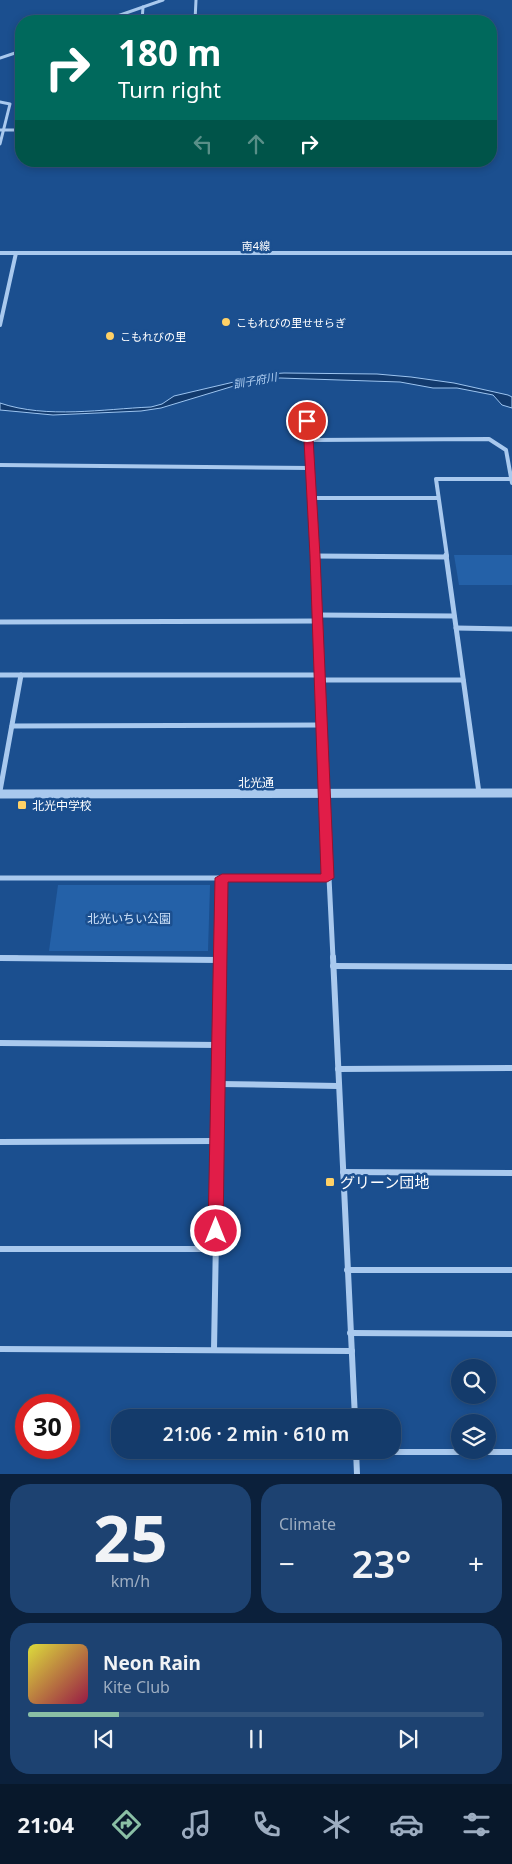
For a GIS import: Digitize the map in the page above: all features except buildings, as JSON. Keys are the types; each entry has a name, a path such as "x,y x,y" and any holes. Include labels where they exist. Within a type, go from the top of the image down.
{"street":[{"path":"121,15 163,0"},
{"path":"195,15 196,0"},
{"path":"142,15 143,7"},
{"path":"0,58 15,53"},
{"path":"0,102 10,104 0,144"},
{"path":"2,130 15,130"},
{"name":"南4線","path":"0,253 512,253"},
{"path":"0,325 16,254"},
{"path":"307,421 318,618 327,878 355,1409"},
{"path":"309,440 488,439 506,450 512,481 436,479 479,793"},
{"path":"0,465 311,468"},
{"path":"312,498 438,498"},
{"path":"315,556 446,557"},
{"path":"0,622 454,616"},
{"path":"456,628 512,628"},
{"path":"0,675 463,680"},
{"path":"0,793 21,675"},
{"path":"12,726 322,725"},
{"name":"北光通","path":"0,793 512,793"},
{"path":"0,878 327,878"},
{"path":"214,1350 216,1141 219,1084 222,878"},
{"path":"0,958 220,960"},
{"path":"333,966 512,967"},
{"path":"0,1043 219,1045"},
{"path":"338,1069 512,1068"},
{"path":"219,1084 338,1086"},
{"path":"0,1142 216,1141"},
{"path":"343,1172 512,1173"},
{"path":"0,1249 215,1249"},
{"path":"347,1270 512,1270"},
{"path":"350,1334 512,1334"},
{"path":"0,1350 352,1351"},
{"path":"401,1451 512,1452"},
{"path":"356,1459 357,1474"}],"green space":[{"path":"454,555 512,555 512,585 459,585"},
{"name":"北光いちい公園","path":"58,885 210,885 208,951 49,951"}],"water":[{"name":"訓子府川","path":"268,374 377,374 454,383 508,395 512,397 512,408 502,405 493,395 457,388 433,388 400,382 280,378 247,382 161,408 141,411 53,415 0,410 0,403 18,408 56,412 151,407 162,404 174,396"}],"place":[{"name":"こもれびの里せせらぎ","path":"226,322"},
{"name":"こもれびの里","path":"110,336"},
{"name":"北光中学校","path":"22,805"},
{"name":"グリーン団地","path":"330,1182"}],"route":[{"path":"216,1231 216,1141 219,1084 222,878 327,878 315,556 307,421"}]}
